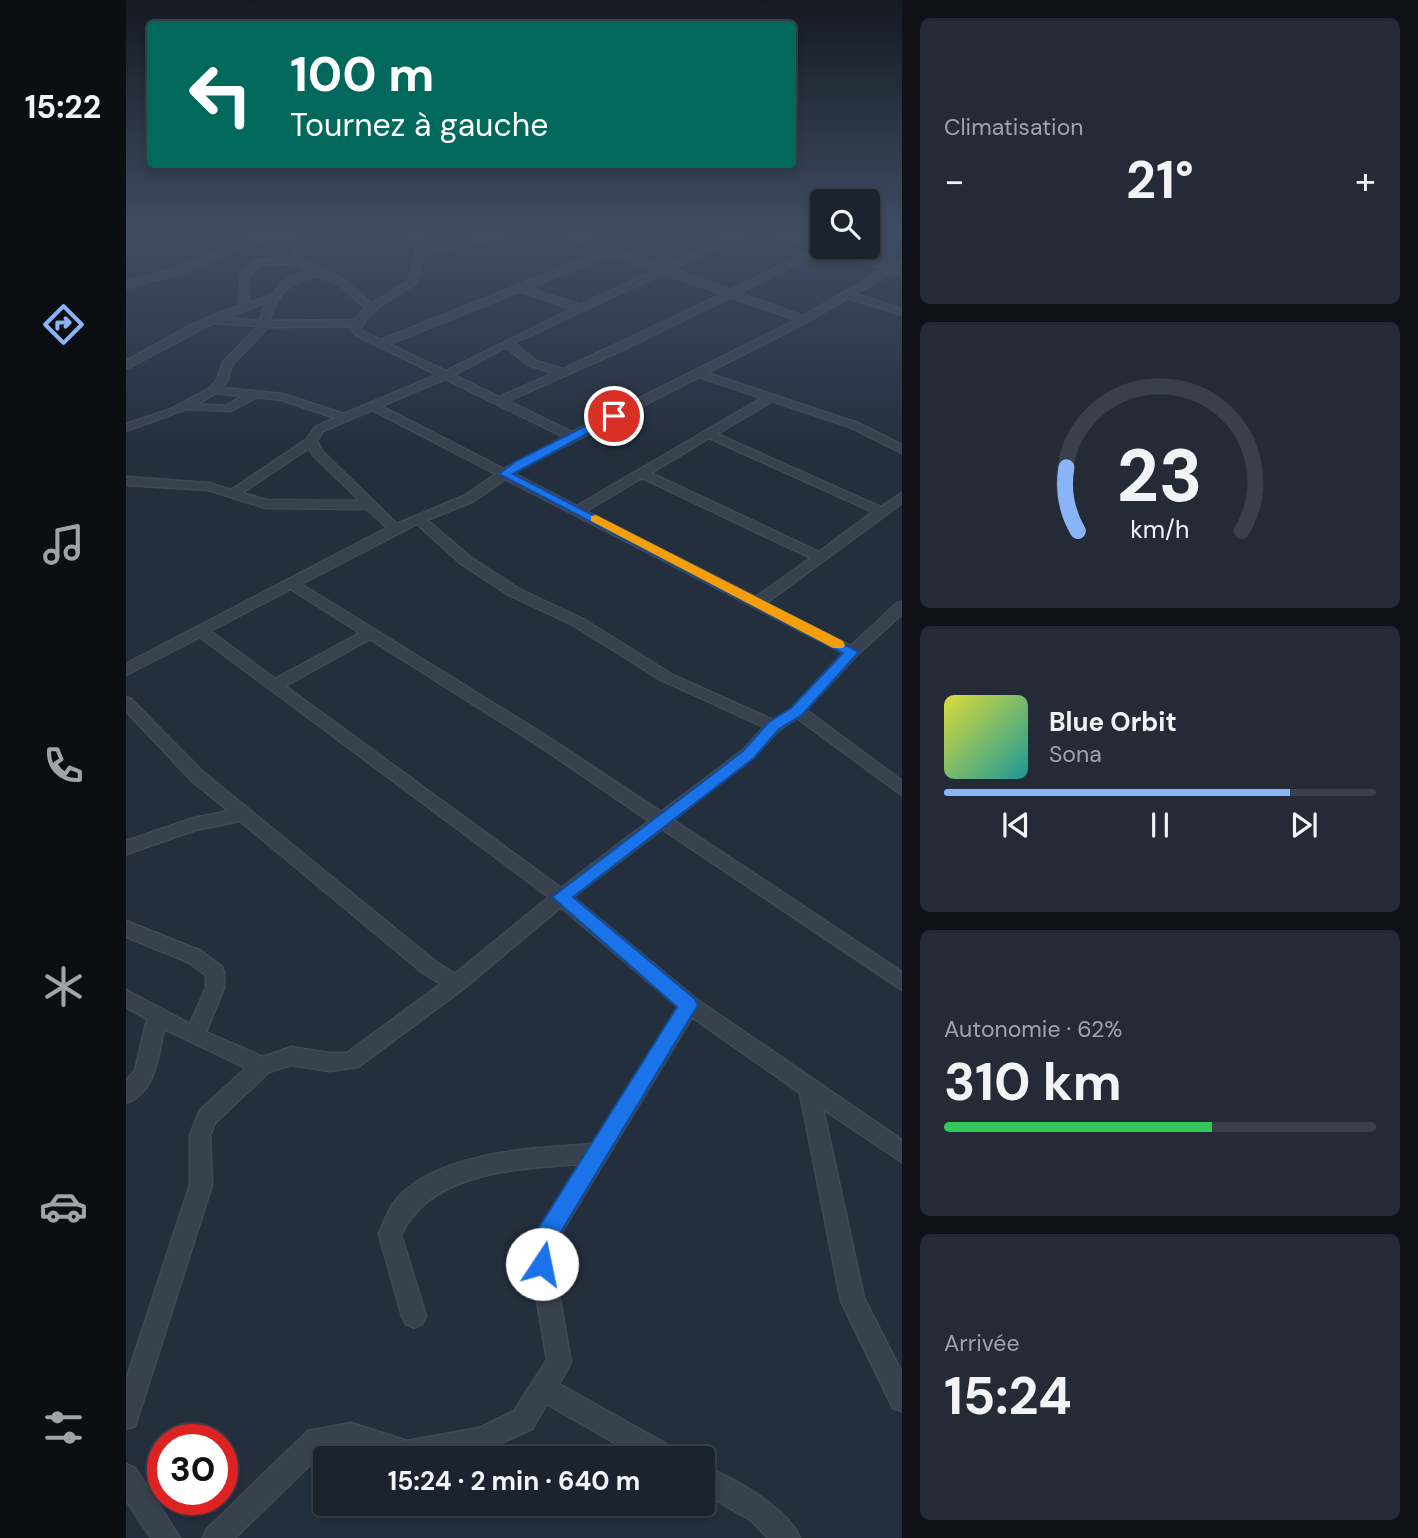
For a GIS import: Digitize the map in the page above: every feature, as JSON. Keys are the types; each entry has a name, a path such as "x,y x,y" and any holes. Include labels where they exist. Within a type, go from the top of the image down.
{"street":[{"path":"243,303 243,308"},
{"path":"128,361 213,320 258,303"},
{"path":"126,428 186,406 214,390 222,381 227,363 258,335 265,324 271,303"},
{"path":"364,303 370,308"},
{"path":"378,303 370,308 358,323 356,331 573,437"},
{"path":"383,343 484,303"},
{"path":"564,303 582,309"},
{"path":"234,493 311,441 319,429 443,375 596,303"},
{"path":"499,401 712,303"},
{"path":"752,303 804,320"},
{"path":"126,670 395,529 470,498 520,463 804,320 831,303"},
{"path":"873,303 902,312"},
{"path":"213,320 265,324 358,323"},
{"path":"507,343 532,363 562,372"},
{"path":"698,373 862,428 902,450"},
{"path":"214,390 257,393 299,401 342,417"},
{"path":"186,406 227,409 257,393"},
{"path":"579,510 771,397"},
{"path":"372,406 852,652"},
{"path":"708,434 882,512"},
{"path":"311,441 317,453 395,529"},
{"path":"642,473 820,557"},
{"path":"126,481 209,487 266,504 370,505"},
{"path":"757,603 902,497"},
{"path":"418,519 465,560 514,592 578,622 666,677 774,726"},
{"path":"292,583 546,743 902,982"},
{"path":"126,1417 201,1185 200,1135 207,1117 262,1066 291,1056 328,1062 351,1060 456,984 561,897 748,754 774,726 797,712 852,652 902,606"},
{"path":"201,631 561,897 688,1005 902,1152"},
{"path":"275,685 370,633"},
{"path":"126,702 197,776 429,967 456,984"},
{"path":"797,712 902,789"},
{"path":"126,848 194,824 245,814"},
{"path":"126,928 147,941 194,953 215,972 215,988 195,1036"},
{"path":"126,998 195,1036 262,1066"},
{"path":"216,1538 317,1440 351,1435 407,1454 481,1440 523,1420 559,1362 539,1248 688,1005"},
{"path":"126,1094 144,1075 158,1015"},
{"path":"809,1089 853,1301 902,1399"},
{"path":"414,1316 390,1234 405,1205 439,1183 499,1161 597,1153"},
{"path":"544,1389 645,1446"},
{"path":"126,1477 167,1538"},
{"path":"715,1485 761,1512 787,1538"}],"slow traffic":[{"path":"596,519 838,645"}],"route":[{"path":"542,1264 539,1248 688,1005 561,897 659,821 710,786 748,754 774,726 797,712 852,652 505,474 520,463 614,416"}]}
